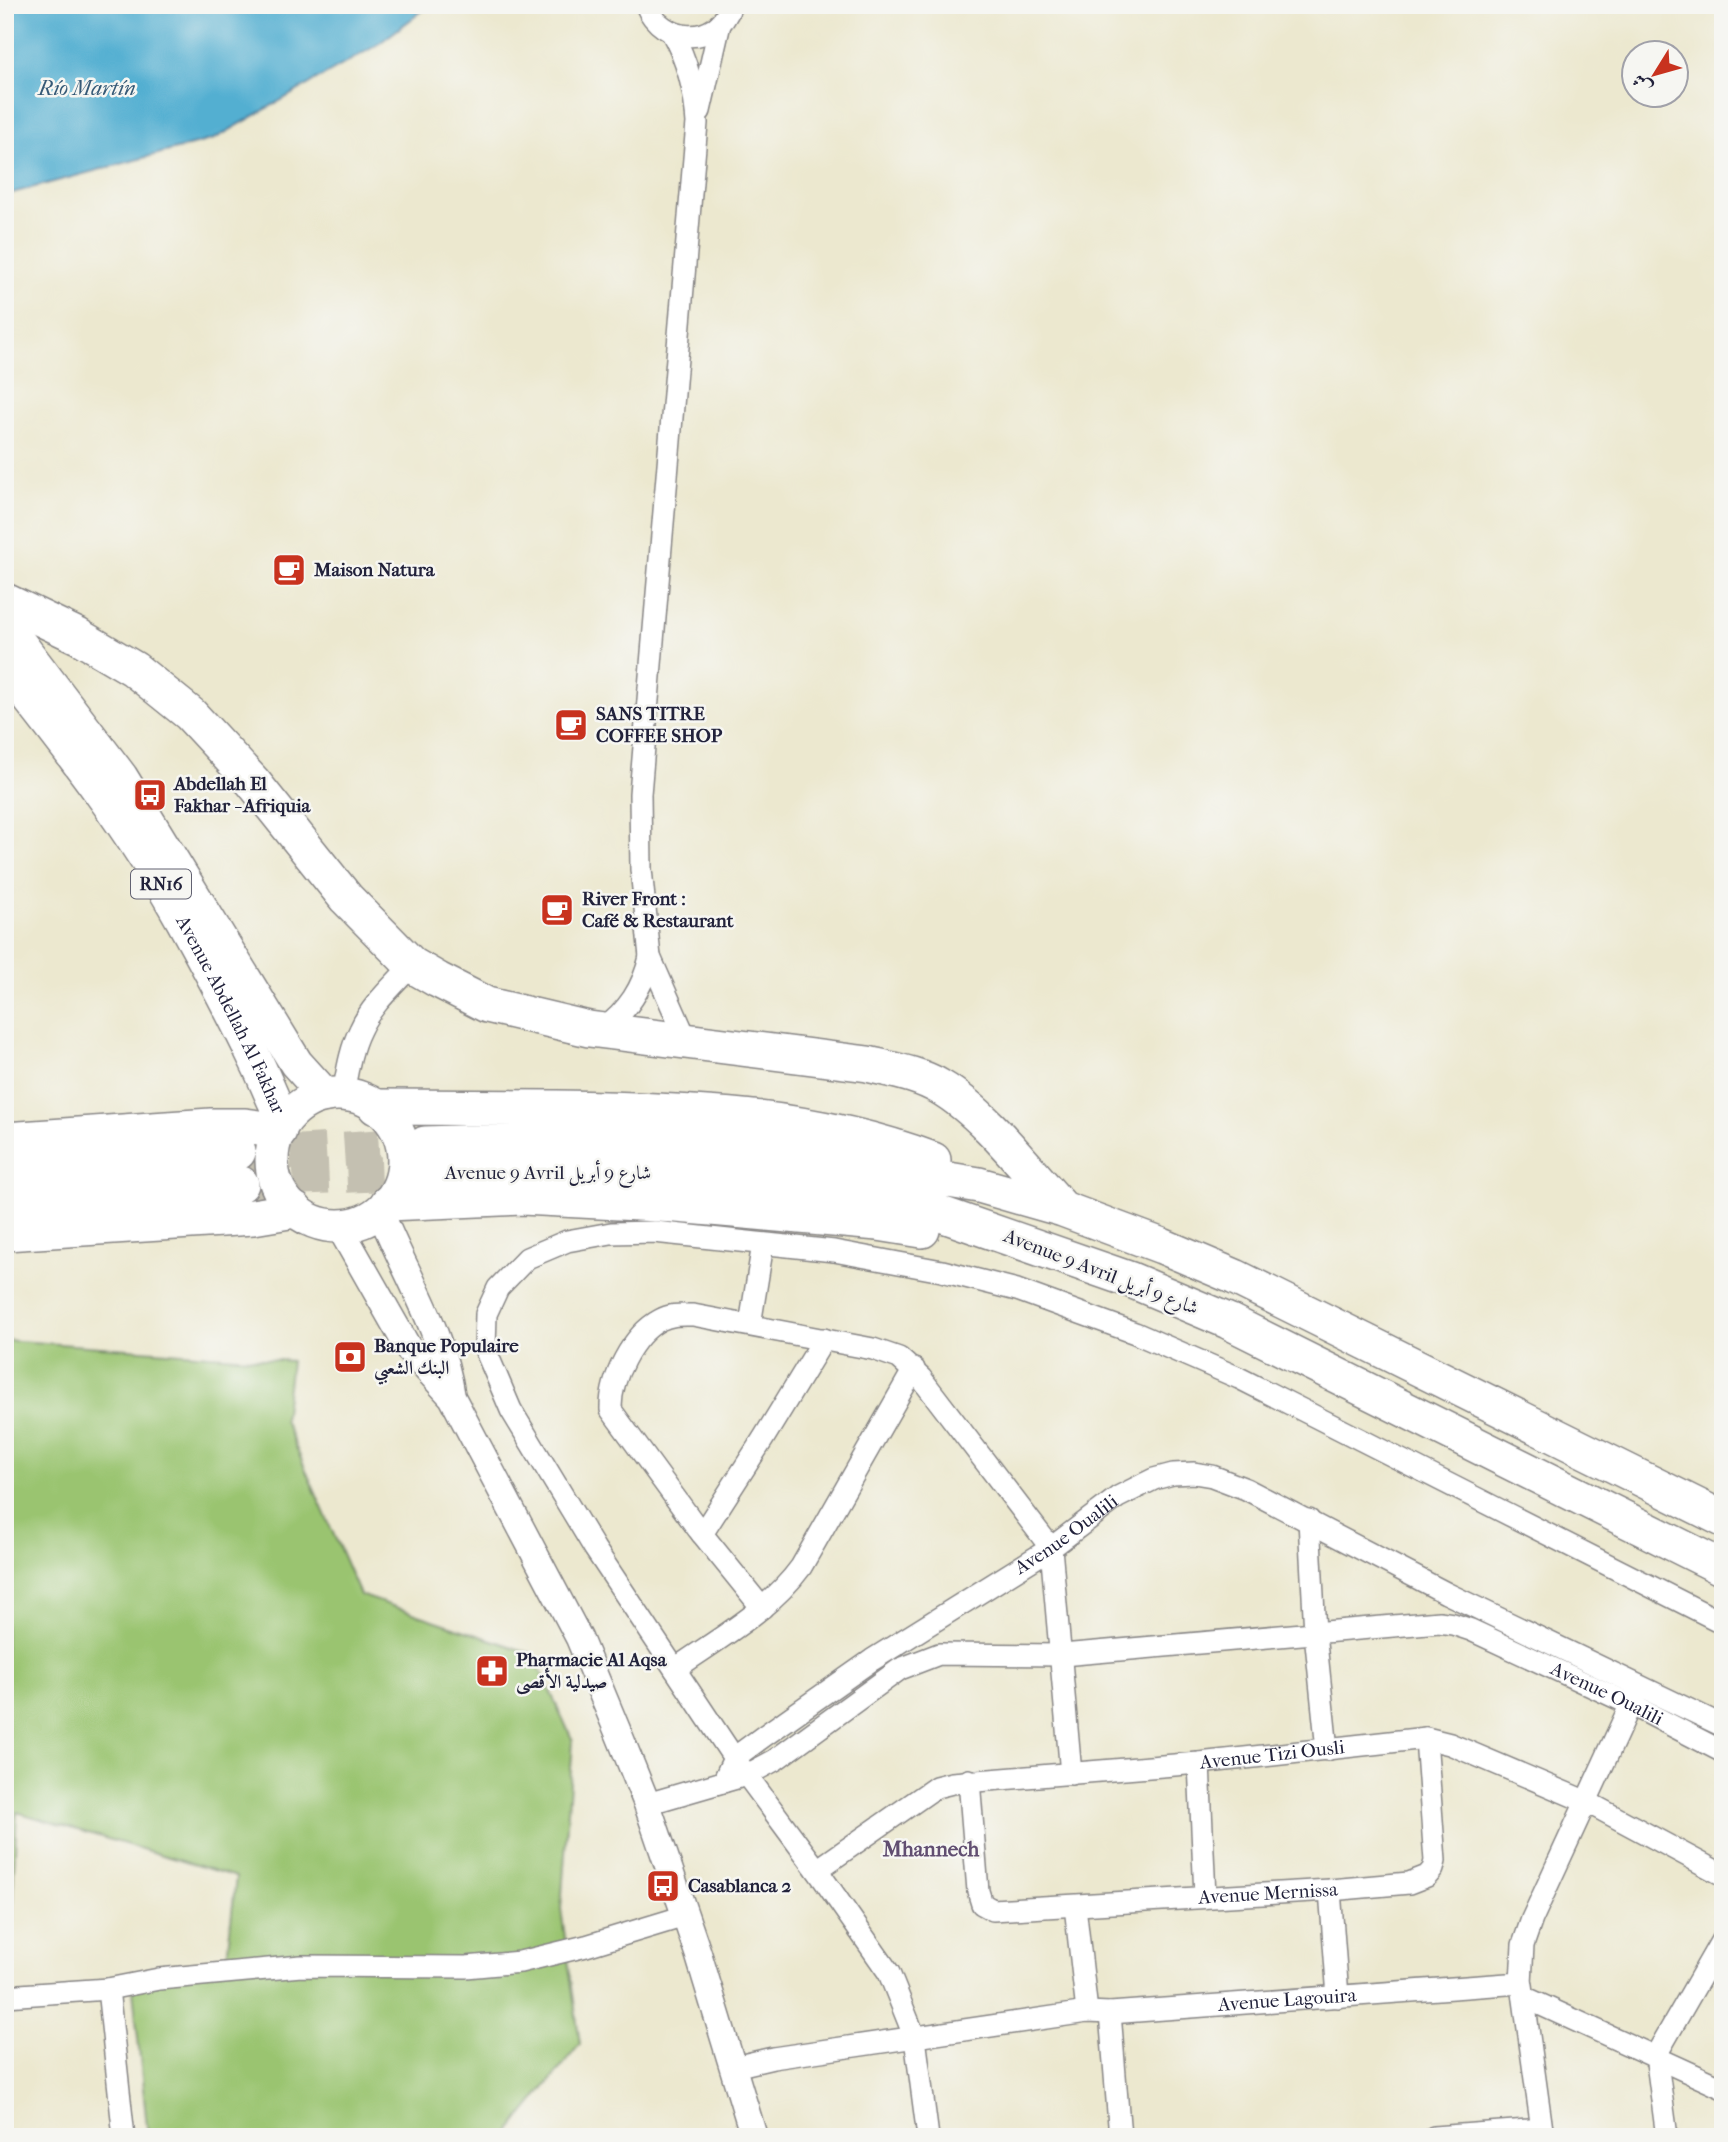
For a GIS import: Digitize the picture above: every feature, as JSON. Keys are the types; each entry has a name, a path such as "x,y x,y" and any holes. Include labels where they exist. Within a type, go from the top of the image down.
{"highway":[{"path":"5,601 78,636 134,669 190,715 253,782 346,898 412,965 487,1005 536,1018 602,1030 868,1064 908,1073 940,1088 974,1114 1063,1209"},
{"path":"376,1107 644,1109 696,1112 796,1124 904,1149 941,1163 979,1185"},
{"path":"5,1140 211,1126 282,1126"},
{"name":"Avenue 9 Avril شارع 9 أبريل","path":"1723,1519 1235,1276 1063,1209 979,1185 787,1154 683,1144 552,1140 426,1158 774,1182 839,1190 941,1214 1131,1280 1228,1321 1723,1568"},
{"path":"5,1172 240,1168 5,1203"},
{"path":"384,1207 522,1197 677,1205 878,1223 1000,1244 1020,1241"},
{"path":"5,1233 253,1217 295,1210"}],"main road":[{"name":"Avenue Abdellah Al Fakhar","path":"5,624 121,777 296,1063 334,1095"},
{"name":"Avenue Abdellah Al Fakhar","path":"5,668 98,786 149,864 257,1063 282,1126"},
{"name":"RN16","path":"334,1095 360,1098 376,1107"},
{"path":"334,1095 309,1101 295,1109 282,1126 272,1153 276,1184 295,1210 315,1222 339,1226 361,1222 384,1207 402,1176 404,1160 401,1143 395,1128 376,1107"}],"street":[{"path":"646,5 660,25 672,33 684,36 698,35 726,14"},
{"path":"602,1030 620,1016 634,999 647,972 650,957 641,869 640,794 697,123 726,14"},
{"path":"672,33 681,49 693,86 697,123"},
{"path":"650,957 687,1041"},
{"path":"334,1095 360,1030 374,1006 412,965"},
{"path":"384,1207 447,1367 452,1398"},
{"path":"339,1226 410,1351 452,1398 579,1638 647,1804 734,2067 754,2137"},
{"path":"928,2137 915,2038 889,1973 741,1767 675,1669 595,1549 511,1410 485,1349 486,1314 498,1288 527,1258 567,1241 611,1233 654,1232 834,1251 968,1278 1053,1302 1135,1333 1239,1378 1723,1623"},
{"path":"750,1325 763,1244"},
{"path":"762,1608 702,1534 611,1410 614,1381 626,1358 646,1329 674,1314 750,1325 887,1353 914,1369 1051,1548 1070,1774"},
{"path":"702,1534 764,1439 824,1339"},
{"path":"675,1669 762,1608 787,1587 914,1369"},
{"name":"Avenue Oualili","path":"741,1767 873,1660 1051,1548 1118,1497 1137,1486 1172,1474 1194,1473 1228,1481 1309,1520 1446,1593 1723,1726"},
{"path":"1309,1520 1315,1633 1327,1750"},
{"path":"1439,1622 1446,1593"},
{"path":"647,1804 723,1782 741,1767 775,1760 900,1669 939,1654 933,1622"},
{"name":"Avenue Oualili","path":"939,1654 1062,1655 1439,1622 1471,1630 1632,1705 1723,1752"},
{"path":"1434,2137 1542,2133 1522,1990 1523,1945 1632,1705 1639,1684"},
{"name":"Avenue Tizi Ousli","path":"817,1870 936,1787 970,1780 1199,1763 1426,1738 1450,1744 1587,1802 1723,1875"},
{"name":"Avenue Mernissa","path":"970,1780 978,1891 982,1904 993,1910 1409,1883 1419,1881 1433,1869 1435,1861 1426,1738"},
{"path":"1199,1763 1205,1896"},
{"path":"1330,1890 1338,1997"},
{"path":"1075,1906 1087,2012"},
{"path":"5,1996 107,1989 159,1979 301,1966 466,1967 520,1962 586,1946 685,1916"},
{"path":"1667,2137 1656,2055 1723,1938"},
{"path":"107,1989 124,2137"},
{"path":"1522,1990 1723,2088"},
{"name":"Avenue Lagouira","path":"734,2067 773,2058 1087,2012 1110,2013 1338,1997 1522,1990"},
{"path":"1110,2013 1120,2137"}],"green space":[{"path":"5,1340 291,1361 284,1420 360,1595 533,1654 573,1741 561,1909 580,2044 505,2137 148,2137 132,1980 227,1957 236,1877 17,1812 11,1928 5,1924"}],"water":[{"name":"Río Martín","path":"5,5 430,5 377,45 214,139 5,195"}],"tunnel":[{"path":"238,1152 301,1152 425,1144"},
{"path":"241,1184 303,1177 427,1172"}],"place":[{"name":"Maison Natura","path":"289,570"},
{"name":"SANS TITRE COFFEE SHOP","path":"571,725"},
{"name":"Abdellah El Fakhar - Afriquia","path":"150,795"},
{"name":"River Front : Café & Restaurant","path":"557,910"},
{"name":"Banque Populaire البنك الشعبي","path":"350,1357"},
{"name":"Pharmacie Al Aqsa صيدلية الأقصى","path":"492,1671"},
{"name":"Casablanca 2","path":"663,1886"}],"district":[{"name":"Mhannech","path":"931,1849"}]}
